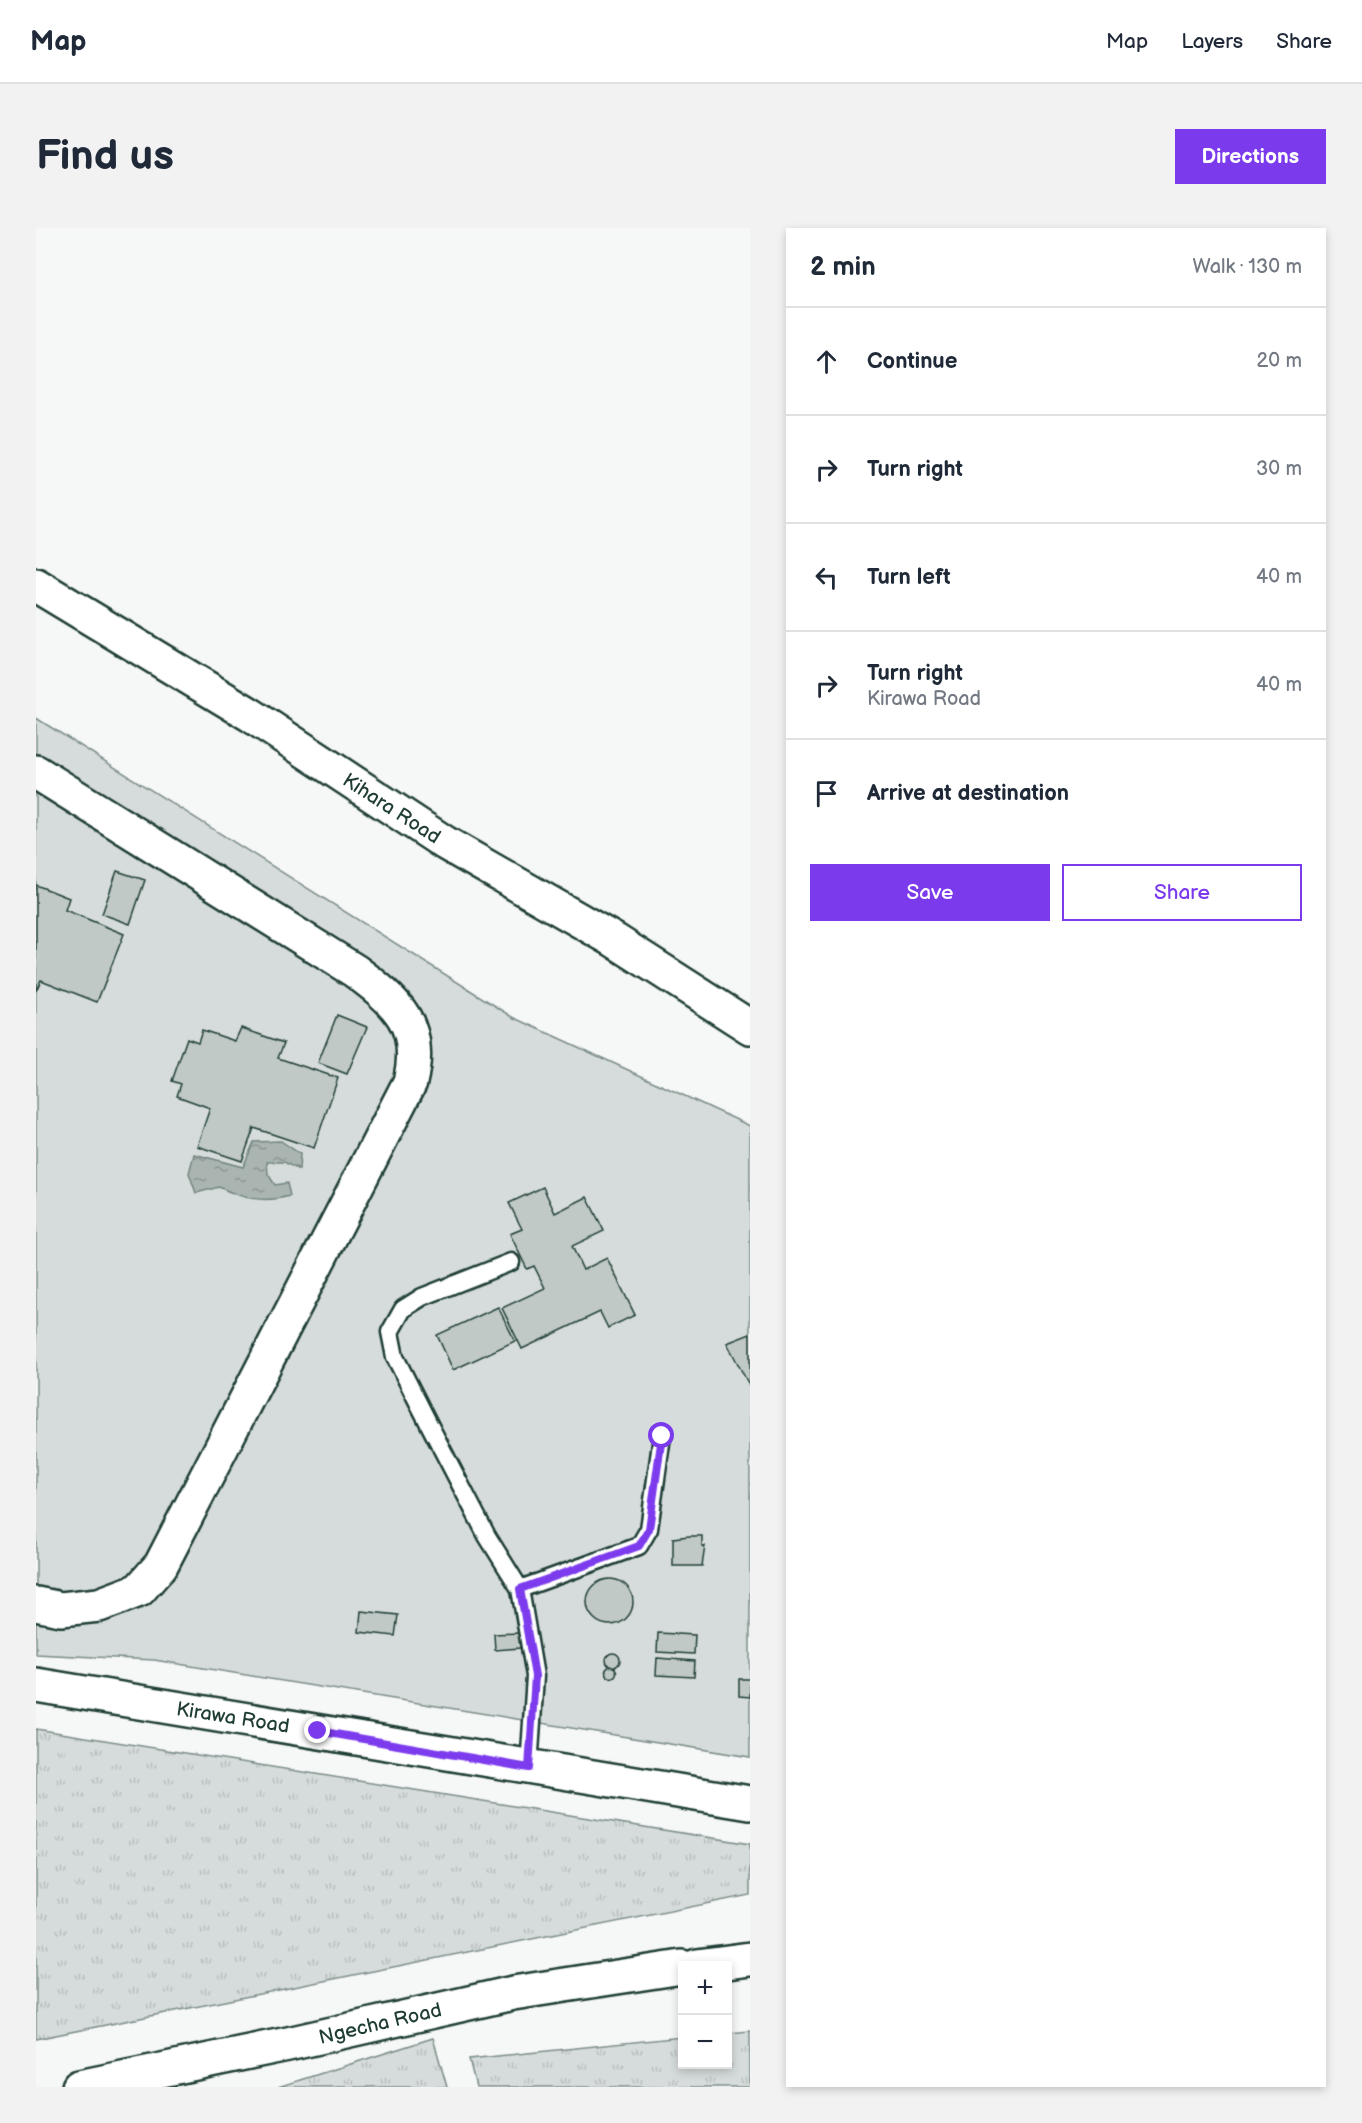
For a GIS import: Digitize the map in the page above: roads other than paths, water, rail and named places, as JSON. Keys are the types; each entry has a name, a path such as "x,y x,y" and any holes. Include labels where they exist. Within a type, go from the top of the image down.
{"street":[{"name":"Kihara Road","path":"36,585 251,715 446,843 614,940 750,1027"},
{"path":"36,772 355,971 402,1011 415,1045 410,1082 161,1565 139,1590 99,1605 61,1609 36,1604"},
{"name":"Kirawa Road","path":"36,1685 750,1803"},
{"path":"732,1961 750,1959"},
{"name":"Ngecha Road","path":"78,2087 288,2044 513,1993 678,1968"}],"lane":[{"path":"511,1262 422,1297 403,1309 390,1332 395,1358 430,1428 487,1536 520,1589 535,1676 529,1768"},
{"path":"520,1589 639,1546 649,1529 662,1436"}],"water":[{"path":"281,1141 300,1154 299,1170 284,1162 267,1162 268,1174 275,1185 287,1183 290,1196 254,1199 219,1187 196,1193 189,1173 194,1154 243,1167 254,1142"}]}
